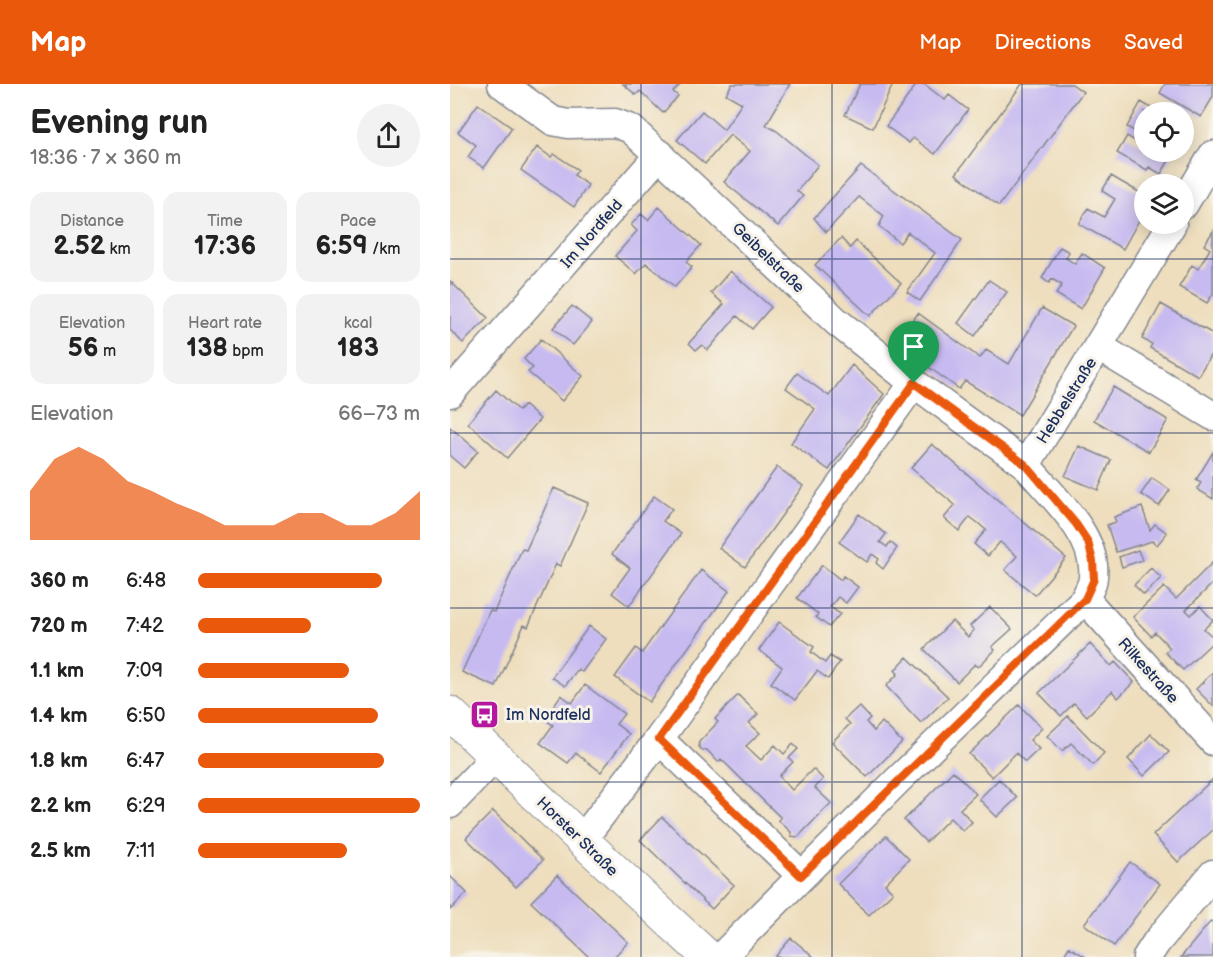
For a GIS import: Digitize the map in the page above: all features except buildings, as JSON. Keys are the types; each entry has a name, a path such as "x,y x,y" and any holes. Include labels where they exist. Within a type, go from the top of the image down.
{"street":[{"name":"Geibelstraße","path":"502,84 553,121 568,124 615,123 632,129 837,322 914,383 1026,465"},
{"name":"Im Nordfeld","path":"450,393 660,154"},
{"path":"1194,187 1213,155"},
{"name":"Hebbelstraße","path":"1026,465 1166,234"},
{"path":"1099,347 1213,416"},
{"path":"582,840 659,739 914,383"},
{"path":"721,957 1085,599 1094,579 1093,561 1088,542 1076,524 1026,465"},
{"name":"Rilkestraße","path":"1085,599 1213,741"},
{"name":"Horster Straße","path":"450,712 582,840 708,957"},
{"path":"659,739 801,876"},
{"path":"450,804 496,756"},
{"path":"1147,957 1155,944 1213,874"}],"place":[{"name":"Im Nordfeld","path":"485,714"}],"route":[{"path":"914,383 1026,465 1076,524 1088,542 1093,561 1094,579 1085,599 801,876 659,739 914,383"}]}
